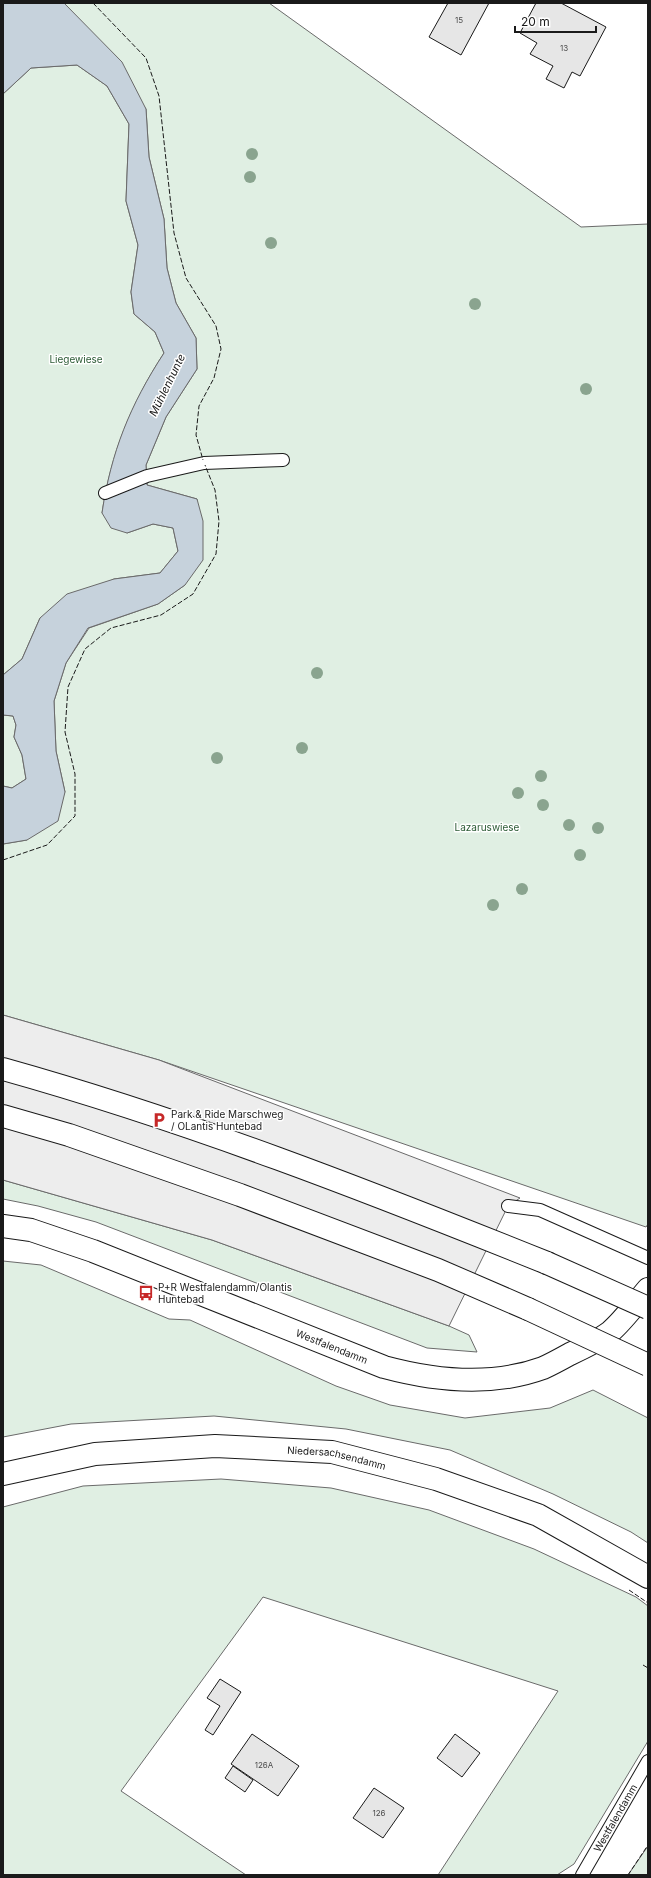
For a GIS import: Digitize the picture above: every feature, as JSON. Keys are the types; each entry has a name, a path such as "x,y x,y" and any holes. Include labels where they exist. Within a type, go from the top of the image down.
{"main road":[{"path":"3,1069 76,1090 240,1144 343,1182 547,1263 648,1308"},
{"path":"3,1116 69,1135 240,1195 438,1270 528,1309 648,1365"},
{"name":"Westfalendamm","path":"3,1226 31,1230 93,1251 384,1367 414,1375 462,1381 517,1375 543,1368 610,1332 648,1289"},
{"name":"Niedersachsendamm","path":"3,1474 95,1454 119,1452 215,1446 332,1452 436,1479 538,1515 644,1575"}],"lane":[{"path":"105,493 147,476 204,462 283,460"},
{"path":"508,1206 540,1210 648,1258"},
{"name":"Westfalendamm","path":"582,1875 648,1761"}],"green space":[{"name":"Lazaruswiese","path":"64,3 269,3 581,227 648,224 648,1224 646,1227 159,1060 3,1015 3,844 27,840 65,792 56,751 54,701 66,663 89,628 158,604 185,585 197,499 147,485 146,465 166,417 197,369 196,338 176,303 167,268 164,219 149,157 146,109"},
{"name":"Liegewiese","path":"77,65 107,86 129,124 126,201 138,245 131,292 134,314 155,332 164,353 132,410 124,430 111,470 102,513 127,533 153,524 173,528 178,551 160,573 114,579 40,618 22,659 3,675 3,94 31,68"},
{"path":"3,715 13,716 16,725 14,737 22,755 26,779 12,788 3,786"},
{"path":"3,1180 212,1240 449,1326 469,1335 477,1352 427,1348 96,1222 38,1206 3,1199"},
{"path":"3,1261 41,1265 169,1319 190,1320 336,1386 390,1405 465,1418 550,1408 593,1390 648,1418 648,1543 631,1532 553,1494 450,1450 346,1429 214,1416 71,1424 3,1437"},
{"path":"221,1479 331,1488 429,1510 534,1549 636,1597 648,1606 648,1741 574,1864 557,1875 438,1875 558,1691 263,1597 121,1791 246,1875 3,1875 3,1507 83,1486"},
{"path":"648,1846 648,1875 628,1875"}],"shaded area":[{"name":"Park & Ride Marschweg / OLantis Huntebad","path":"3,1015 159,1060 520,1198 508,1206 449,1326 212,1240 3,1180"}],"water":[{"name":"Mühlenhunte","path":"3,3 64,3 122,62 146,109 149,157 164,219 167,268 176,303 196,338 197,369 166,417 146,465 147,485 197,499 203,521 203,560 185,585 158,604 88,628 66,663 54,701 56,751 65,792 58,821 27,840 3,844 3,786 12,788 26,779 22,755 14,737 16,725 13,716 3,715 3,675 22,659 40,618 67,594 114,579 160,573 178,551 173,528 153,524 127,533 111,528 102,513 111,470 124,430 141,391 164,353 155,332 134,314 131,292 138,245 126,201 129,124 107,86 77,65 31,68 3,94"}],"building":[{"path":"448,3 489,3 461,55 429,37"},
{"path":"536,3 561,3 606,27 580,76 572,72 564,88 546,79 553,66 530,54 537,43 520,33"},
{"path":"220,1679 241,1692 213,1735 205,1730 220,1706 207,1698"},
{"path":"252,1734 299,1766 278,1796 231,1764"},
{"path":"455,1734 480,1753 462,1777 437,1758"},
{"path":"233,1766 253,1780 245,1792 225,1778"},
{"path":"374,1788 404,1808 383,1838 353,1818"}],"fence":[{"path":"93,3 146,58 159,96 174,233 186,278 216,326 221,349 214,378 199,406 196,435 203,460"},
{"path":"3,860 47,845 75,816 75,774 65,732 68,687 85,649 111,628 161,615 193,594 216,554 219,521 215,490 205,465"},
{"path":"629,1590 648,1603"},
{"path":"643,1665 648,1668"},
{"path":"628,1875 648,1845"}],"place":[{"name":"Park & Ride Marschweg / OLantis Huntebad","path":"159,1120"},
{"name":"P+R Westfalendamm/Olantis Huntebad","path":"146,1293"}]}
